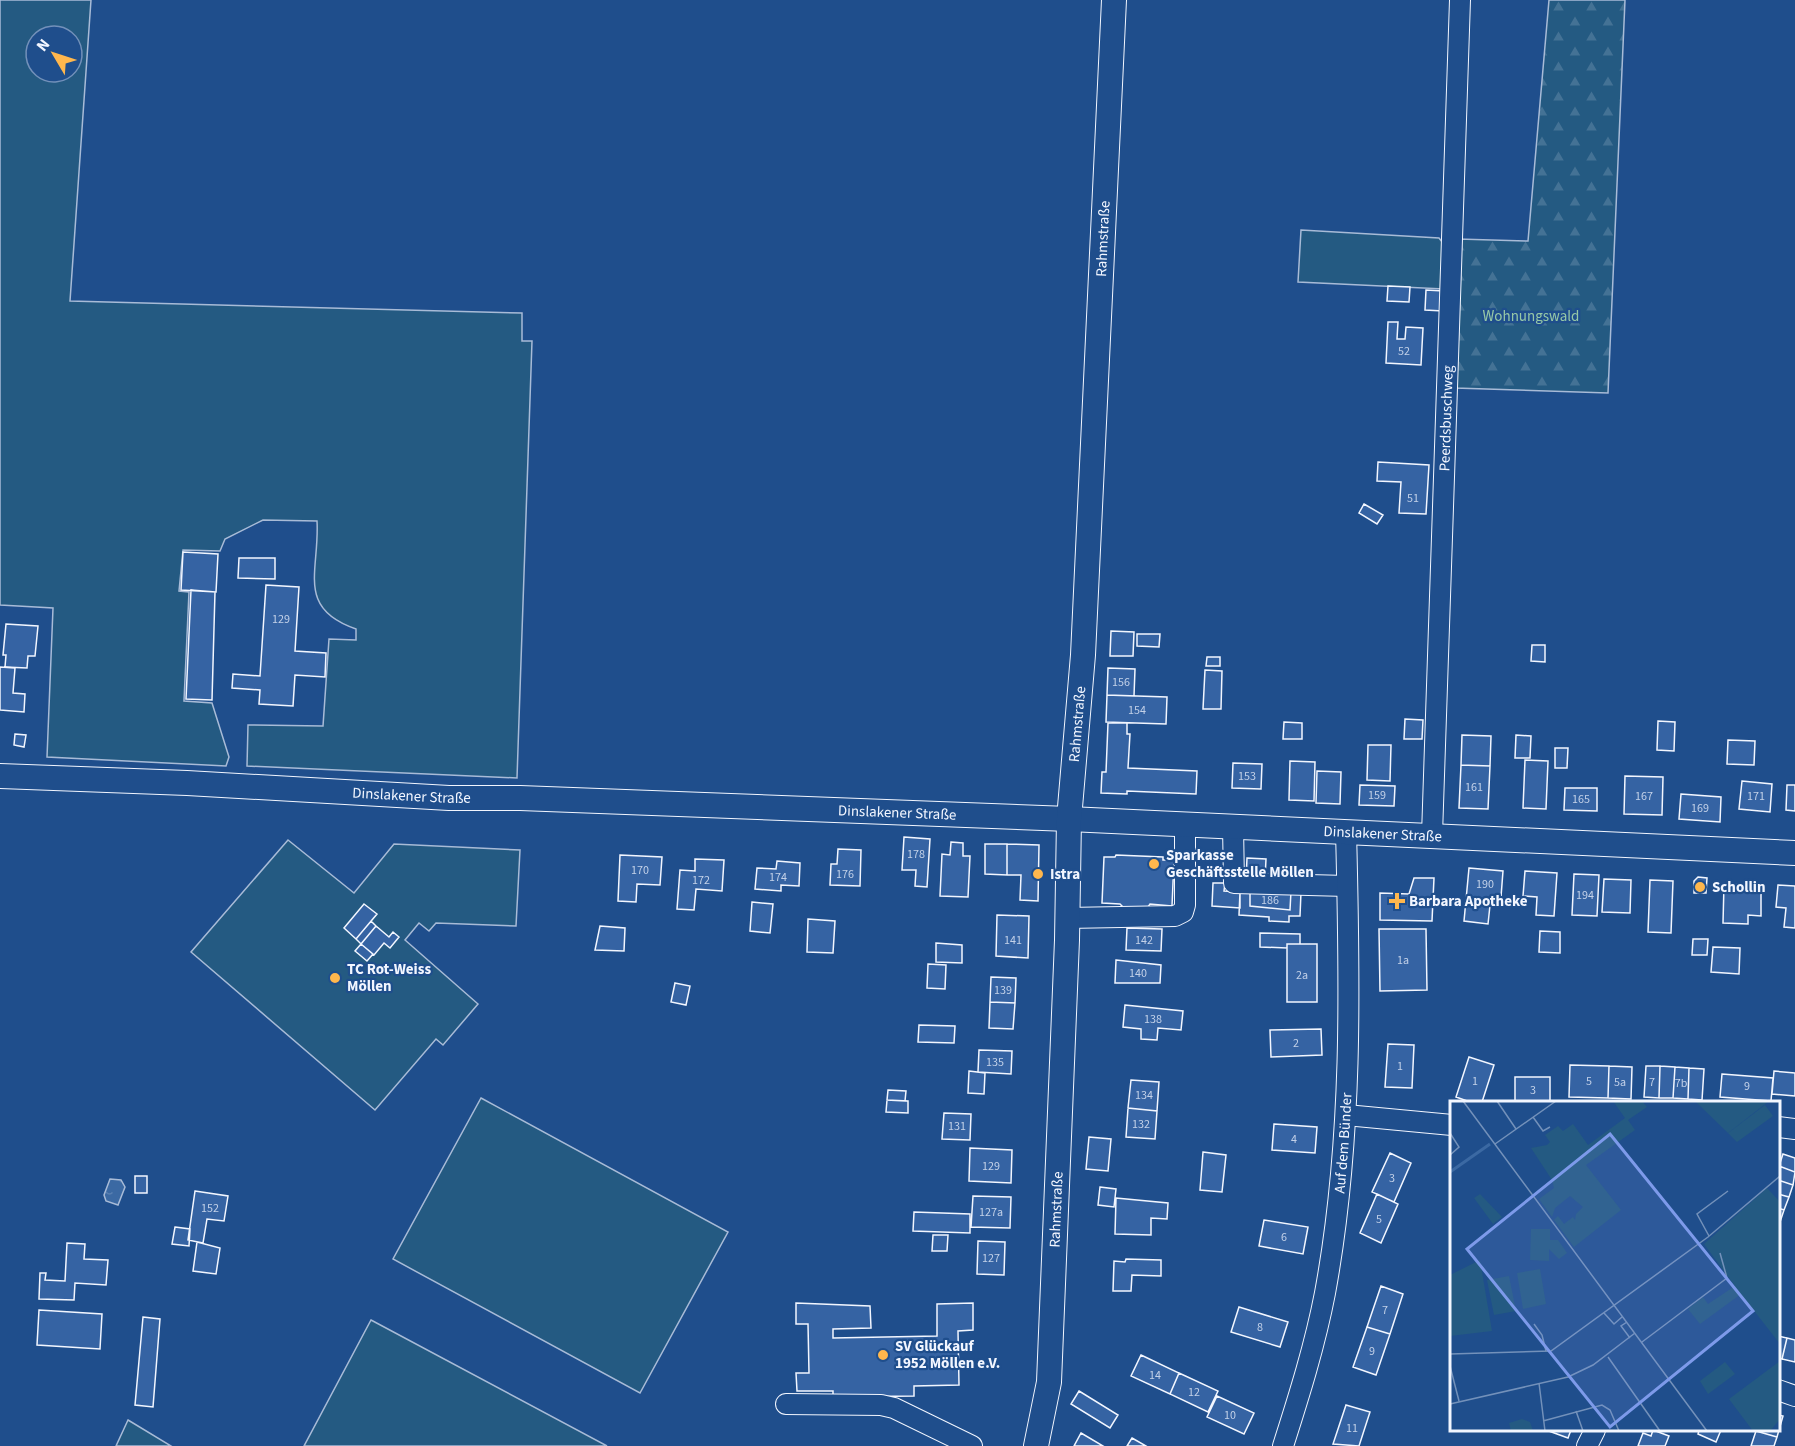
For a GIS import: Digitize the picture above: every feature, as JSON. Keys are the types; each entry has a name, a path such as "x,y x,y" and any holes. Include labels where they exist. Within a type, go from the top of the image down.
{"main road":[{"name":"Rahmstraße","path":"1036,1446 1049,1382 1069,819 1083,655 1114,0"},
{"name":"Dinslakener Straße","path":"0,776 197,783 449,798 520,798 1233,826 1795,853"}],"street":[{"name":"Peerdsbuschweg","path":"1432,835 1461,0"},
{"path":"1067,918 1175,916 1183,912 1185,905 1185,824"},
{"path":"1233,826 1234,883 1347,886"},
{"name":"Auf dem Bünder","path":"1283,1446 1306,1375 1325,1294 1346,1115 1346,831"},
{"path":"1346,1115 1450,1125"},
{"path":"1780,1127 1795,1129"},
{"path":"1780,1390 1795,1396"},
{"path":"786,1404 881,1405 894,1408 972,1446"},
{"path":"1587,1446 1594,1431"}],"green space":[{"path":"0,0 91,0 70,301 522,313 522,341 532,341 517,778 247,766 248,725 323,726 329,639 356,640 356,629 337,620 325,610 318,599 315,586 317,521 263,520 225,539 220,551 183,550 179,591 189,592 184,701 212,703 229,757 226,766 47,757 53,608 0,605"},
{"name":"Wohnungswald","path":"1549,0 1625,0 1608,393 1455,388 1458,239 1528,241"},
{"path":"1301,230 1439,238 1446,247 1444,289 1298,282"},
{"name":"TC Rot-Weiss Möllen","path":"288,840 354,893 394,844 520,850 516,926 436,923 429,931 419,923 405,940 478,1004 443,1045 436,1039 375,1110 191,952"},
{"path":"481,1098 728,1232 640,1393 393,1259"},
{"path":"371,1320 607,1446 304,1446"},
{"path":"128,1420 171,1446 116,1446"}],"water":[{"path":"110,1179 121,1180 125,1187 118,1205 106,1201 104,1195"}],"building":[{"path":"1388,286 1410,287 1409,302 1387,301"},
{"path":"1426,290 1444,291 1443,311 1425,310"},
{"path":"1388,322 1398,322 1397,339 1405,339 1406,327 1423,328 1421,365 1386,363"},
{"path":"1378,462 1429,465 1426,514 1399,513 1401,482 1377,481"},
{"path":"1364,504 1383,515 1377,524 1359,513"},
{"path":"183,552 218,554 216,592 181,590"},
{"path":"239,558 275,558 275,579 238,578"},
{"path":"266,585 299,587 295,651 326,653 325,677 295,675 293,706 259,704 260,690 232,688 233,674 260,676"},
{"path":"191,590 215,592 212,700 186,699"},
{"path":"6,624 38,626 35,656 28,656 27,668 5,667 6,655 3,655"},
{"path":"1111,631 1134,632 1133,656 1110,656"},
{"path":"1137,634 1160,634 1159,647 1137,646"},
{"path":"1532,645 1545,645 1545,662 1531,661"},
{"path":"1207,657 1220,657 1220,666 1206,666"},
{"path":"0,667 15,668 13,693 25,694 24,712 0,710"},
{"path":"1108,668 1135,669 1134,696 1107,695"},
{"path":"1205,670 1222,671 1221,709 1203,709"},
{"path":"1107,695 1167,697 1166,724 1106,722"},
{"path":"1405,719 1423,720 1422,739 1404,739"},
{"path":"1658,721 1675,722 1674,751 1657,750"},
{"path":"1284,722 1302,723 1302,739 1283,739"},
{"path":"1108,723 1127,723 1127,734 1130,734 1128,768 1197,771 1196,794 1127,791 1127,794 1101,793 1102,772 1106,772"},
{"path":"15,734 26,735 24,747 14,745"},
{"path":"1462,735 1491,736 1490,766 1461,765"},
{"path":"1516,735 1531,736 1530,758 1515,758"},
{"path":"1728,740 1755,741 1754,765 1727,764"},
{"path":"1368,745 1391,745 1390,781 1367,780"},
{"path":"1555,748 1568,748 1567,768 1555,768"},
{"path":"1525,760 1548,761 1546,809 1523,808"},
{"path":"1290,761 1315,762 1314,801 1289,800"},
{"path":"1233,763 1262,764 1261,789 1232,788"},
{"path":"1461,765 1490,766 1488,809 1459,808"},
{"path":"1317,771 1341,772 1340,804 1316,803"},
{"path":"1625,776 1663,777 1662,815 1624,814"},
{"path":"1742,781 1772,784 1770,812 1739,809"},
{"path":"1360,785 1395,786 1394,806 1359,805"},
{"path":"1787,785 1795,785 1795,811 1786,810"},
{"path":"1565,788 1597,788 1597,811 1564,810"},
{"path":"1681,794 1721,797 1720,822 1679,819"},
{"path":"904,837 930,839 927,887 915,886 916,870 902,870"},
{"path":"951,842 963,843 963,856 970,856 968,897 940,896 942,854 950,855"},
{"path":"985,844 1007,844 1007,875 985,874"},
{"path":"1007,844 1039,845 1038,901 1020,900 1021,875 1007,875"},
{"path":"838,849 861,850 860,886 830,885 831,864 837,864"},
{"path":"620,855 662,857 660,885 637,884 636,902 618,901"},
{"path":"1116,855 1163,857 1163,860 1174,860 1172,906 1150,904 1146,910 1124,908 1120,904 1102,903 1104,857 1115,857"},
{"path":"1247,858 1266,859 1265,880 1246,879"},
{"path":"695,859 724,860 722,891 696,889 694,910 677,909 680,870 695,871"},
{"path":"777,861 800,863 799,886 781,885 781,891 755,889 757,868 776,869"},
{"path":"1469,868 1503,871 1501,897 1491,896 1488,924 1464,921"},
{"path":"1525,871 1557,873 1554,916 1536,915 1537,897 1523,896"},
{"path":"1574,874 1599,875 1597,916 1572,915"},
{"name":"Schollin","path":"1698,877 1707,878 1706,893 1694,893 1694,881"},
{"path":"1414,878 1434,878 1432,921 1380,920 1380,893 1409,894"},
{"path":"1604,879 1631,880 1630,913 1602,912"},
{"path":"1650,880 1673,881 1671,933 1648,932"},
{"path":"1213,883 1225,883 1224,891 1240,892 1240,908 1212,906"},
{"path":"1724,884 1761,885 1761,916 1748,915 1748,924 1723,923"},
{"path":"1778,885 1795,886 1795,928 1784,927 1786,908 1776,907"},
{"path":"1291,891 1290,910 1250,906 1250,892"},
{"path":"1291,891 1301,892 1300,916 1289,916 1289,922 1269,921 1269,917 1239,915 1240,892 1250,892 1250,906 1290,910"},
{"path":"752,902 773,904 770,933 750,931"},
{"path":"364,904 377,914 356,939 344,928"},
{"path":"997,915 1029,916 1028,958 996,956"},
{"path":"808,919 835,921 833,953 807,952"},
{"path":"371,921 376,926 361,944 356,939"},
{"path":"376,926 389,937 393,932 399,937 390,948 384,943 374,955 361,944"},
{"path":"600,926 625,928 624,951 595,950"},
{"path":"1127,928 1162,929 1161,951 1126,950"},
{"path":"1379,929 1426,929 1427,990 1380,991"},
{"path":"1540,931 1560,932 1560,953 1539,952"},
{"path":"1260,933 1300,934 1300,944 1287,944 1287,948 1260,947"},
{"path":"1693,939 1708,939 1707,955 1692,955"},
{"path":"936,943 962,945 962,963 936,962"},
{"path":"361,944 373,954 367,961 355,951"},
{"path":"1287,944 1317,944 1317,1002 1287,1002"},
{"path":"1713,947 1740,948 1739,974 1711,972"},
{"path":"1116,960 1161,965 1160,983 1115,983"},
{"path":"928,964 946,965 945,989 927,988"},
{"path":"991,977 1016,978 1015,1003 990,1002"},
{"path":"675,983 690,986 686,1005 671,1002"},
{"path":"990,1002 1015,1003 1013,1029 989,1028"},
{"path":"1125,1005 1183,1011 1181,1030 1158,1028 1157,1040 1141,1039 1141,1029 1123,1027"},
{"path":"919,1025 955,1026 954,1043 918,1042"},
{"path":"1321,1029 1322,1055 1271,1057 1270,1030"},
{"path":"1388,1044 1414,1045 1412,1088 1385,1087"},
{"path":"979,1050 1012,1051 1011,1074 978,1072"},
{"path":"1469,1057 1494,1065 1482,1101 1467,1101 1456,1097"},
{"path":"1570,1065 1609,1066 1608,1098 1569,1097"},
{"path":"1609,1066 1632,1067 1631,1099 1608,1098"},
{"path":"1646,1066 1660,1066 1659,1098 1644,1097"},
{"path":"1660,1066 1675,1067 1673,1098 1659,1098"},
{"path":"1675,1067 1689,1068 1688,1099 1673,1098"},
{"path":"1689,1068 1704,1069 1702,1100 1688,1099"},
{"path":"969,1071 985,1073 984,1094 968,1093"},
{"path":"1774,1071 1795,1073 1795,1096 1772,1094"},
{"path":"1722,1074 1773,1078 1771,1101 1720,1097"},
{"path":"1515,1077 1550,1077 1550,1101 1515,1101"},
{"path":"1131,1080 1159,1082 1157,1111 1128,1108"},
{"path":"888,1090 906,1091 905,1101 887,1100"},
{"path":"887,1100 908,1101 908,1113 886,1112"},
{"path":"1128,1108 1157,1111 1155,1139 1126,1137"},
{"path":"944,1113 971,1114 970,1140 942,1139"},
{"path":"1274,1124 1317,1127 1315,1153 1272,1150"},
{"path":"1089,1137 1111,1139 1108,1171 1086,1169"},
{"path":"970,1148 1012,1150 1011,1183 969,1181"},
{"path":"1203,1152 1226,1155 1222,1192 1200,1190"},
{"path":"1390,1153 1411,1163 1394,1202 1372,1192"},
{"path":"1783,1154 1795,1158 1795,1172 1780,1166"},
{"path":"1780,1166 1795,1172 1793,1185 1780,1181"},
{"path":"135,1176 147,1176 147,1193 135,1193"},
{"path":"1780,1181 1793,1185 1789,1197 1780,1195"},
{"path":"1100,1187 1116,1189 1114,1207 1098,1205"},
{"path":"195,1191 228,1196 224,1221 207,1219 203,1243 188,1240"},
{"path":"1377,1194 1398,1204 1381,1243 1360,1233"},
{"path":"1780,1195 1789,1197 1784,1210 1780,1209"},
{"path":"973,1196 1011,1197 1010,1228 971,1227"},
{"path":"1116,1198 1168,1203 1167,1219 1151,1218 1151,1235 1115,1234"},
{"path":"1780,1209 1784,1210 1780,1222"},
{"path":"914,1212 970,1214 970,1233 913,1231"},
{"path":"1264,1220 1308,1227 1303,1254 1259,1246"},
{"path":"175,1227 190,1229 189,1246 172,1244"},
{"path":"933,1235 948,1235 947,1251 932,1251"},
{"path":"978,1241 1005,1242 1004,1275 977,1274"},
{"path":"197,1242 220,1248 216,1274 193,1271"},
{"path":"67,1243 85,1244 84,1259 108,1260 106,1285 75,1283 74,1300 39,1299 40,1273 46,1273 45,1280 65,1281"},
{"path":"1126,1259 1161,1260 1161,1276 1132,1275 1131,1291 1113,1291 1114,1261 1125,1262"},
{"path":"1381,1286 1403,1294 1390,1334 1367,1327"},
{"name":"SV Glückauf 1952 Möllen e.V.","path":"796,1303 870,1306 871,1328 833,1329 833,1338 937,1336 937,1304 973,1303 973,1330 958,1331 959,1385 914,1386 914,1396 833,1397 833,1391 797,1391 796,1373 809,1373 808,1324 796,1324"},
{"path":"1239,1307 1288,1322 1280,1347 1231,1332"},
{"path":"39,1310 102,1314 100,1349 37,1345"},
{"path":"143,1317 160,1319 153,1407 135,1405"},
{"path":"1367,1327 1390,1334 1376,1375 1353,1367"},
{"path":"1780,1336 1787,1338 1782,1359 1780,1358"},
{"path":"1787,1338 1795,1340 1795,1362 1782,1359"},
{"path":"1141,1355 1179,1373 1170,1394 1131,1376"},
{"path":"1179,1373 1218,1391 1208,1412 1170,1394"},
{"path":"1079,1391 1118,1415 1110,1428 1071,1404"},
{"path":"1217,1396 1254,1413 1244,1434 1207,1417"},
{"path":"1346,1405 1370,1412 1359,1446 1333,1444"},
{"path":"1549,1431 1571,1431 1568,1438"},
{"path":"1653,1431 1656,1431 1669,1436 1665,1446 1638,1446 1643,1433 1651,1436"},
{"path":"1699,1431 1721,1431 1716,1442 1698,1434"},
{"path":"1756,1431 1779,1431 1777,1437"},
{"path":"1756,1431 1777,1437 1774,1446 1751,1446"},
{"path":"1081,1433 1103,1446 1074,1446"},
{"path":"1132,1438 1146,1446 1127,1446"}],"place":[{"name":"Sparkasse Geschäftsstelle Möllen","path":"1154,864"},
{"name":"Istra","path":"1038,874"},
{"name":"Schollin","path":"1700,887"},
{"name":"Barbara Apotheke","path":"1397,901"},
{"name":"TC Rot-Weiss Möllen","path":"335,978"},
{"name":"SV Glückauf 1952 Möllen e.V.","path":"883,1355"}]}
